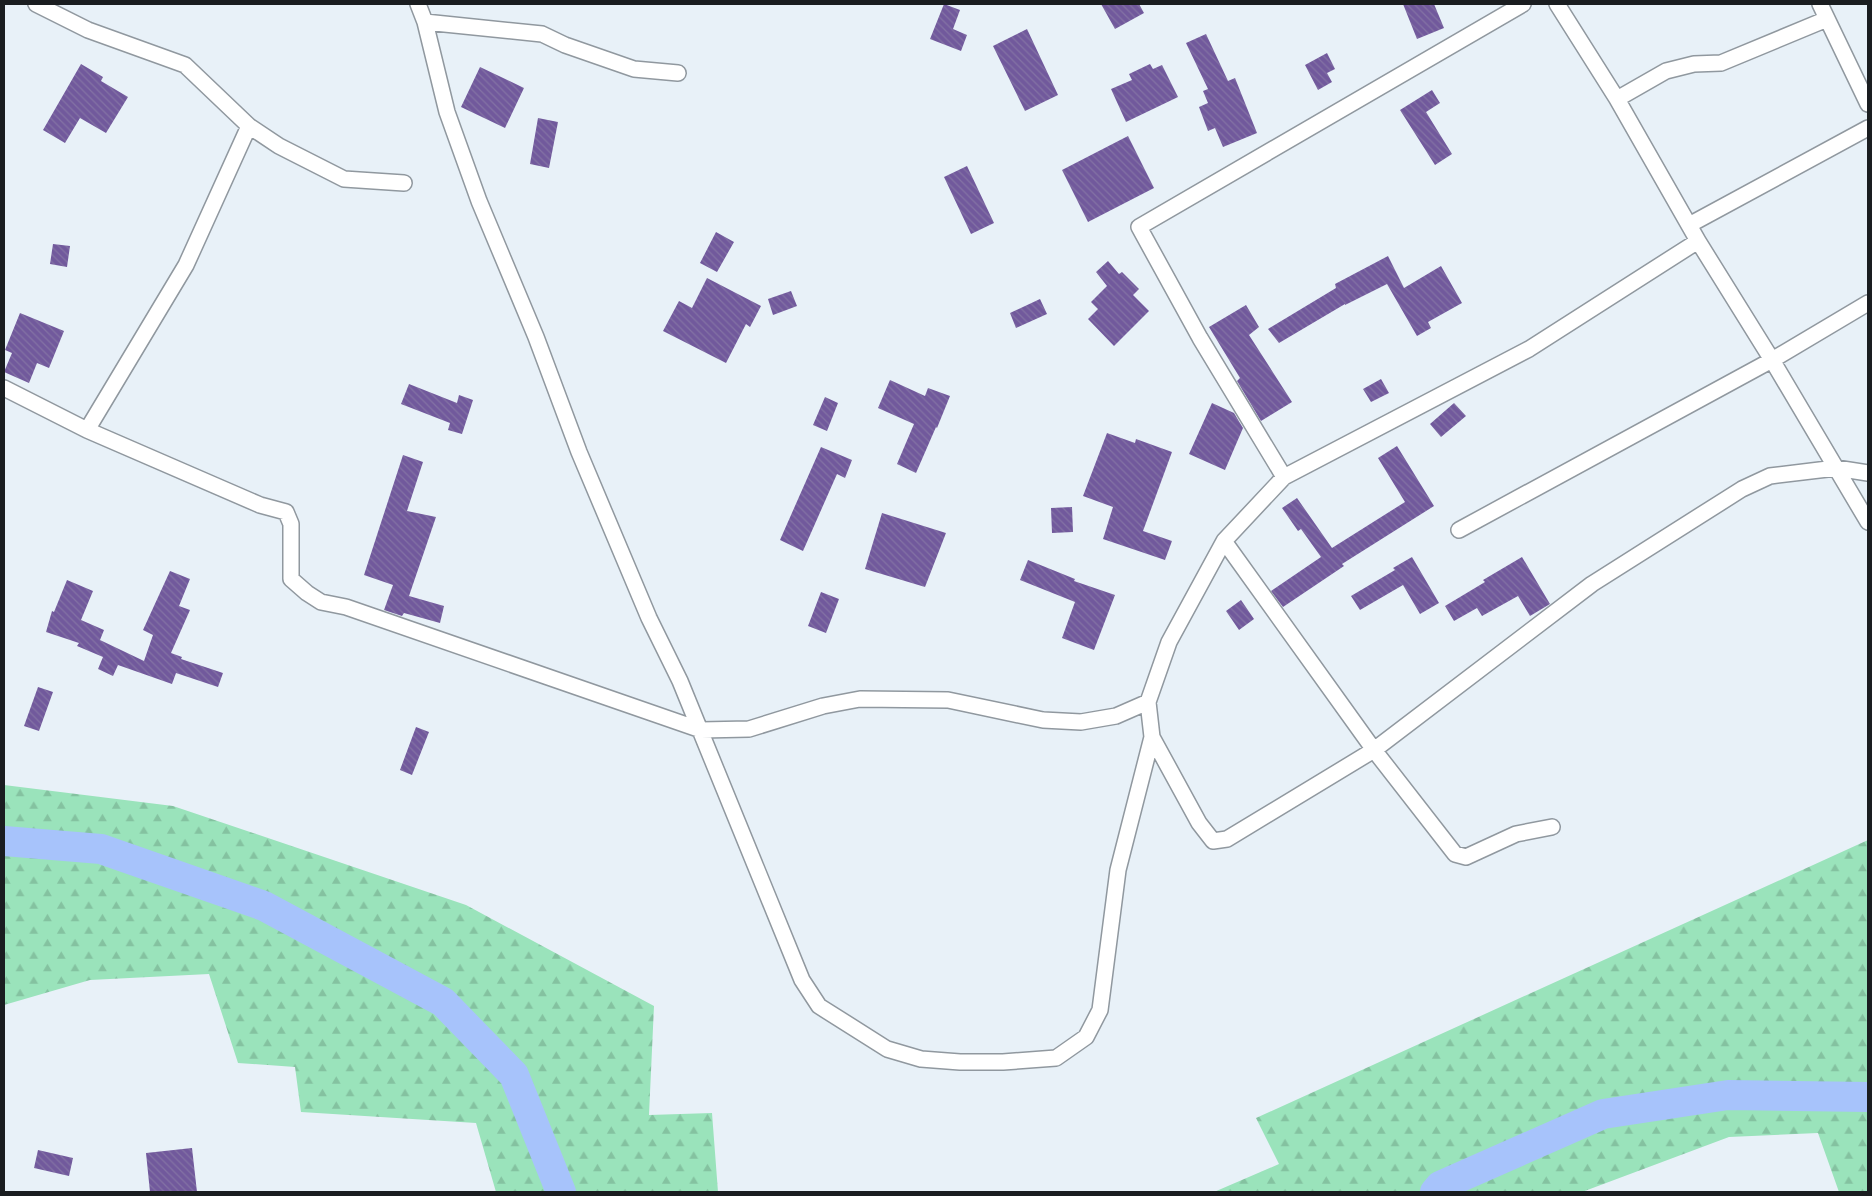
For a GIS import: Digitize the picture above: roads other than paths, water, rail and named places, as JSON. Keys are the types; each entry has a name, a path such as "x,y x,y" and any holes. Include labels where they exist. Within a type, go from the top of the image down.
{"street":[{"path":"36,4 88,30 185,65 249,126 279,146 344,179 404,183"},
{"path":"418,4 425,22 447,112 479,201 536,338 580,452 641,599 680,681 802,980 819,1006 888,1049 920,1059 960,1062 1002,1062 1056,1058 1086,1037 1100,1010 1118,870 1152,737 1148,702 1169,642 1224,542 1284,476 1529,349 1698,242"},
{"path":"1284,476 1200,338 1139,227 1522,4"},
{"path":"1557,4 1618,99 1698,242 1772,360 1868,522"},
{"path":"1820,4 1868,104"},
{"path":"1618,99 1666,71 1694,64 1721,62 1827,19"},
{"path":"425,22 542,34 565,45 634,69 678,73"},
{"path":"87,430 186,264 249,126"},
{"path":"1688,225 1868,128"},
{"path":"1459,530 1772,360 1868,303"},
{"path":"4,388 87,430 260,505 286,512 291,524 291,578 307,593 321,602 346,607 700,730 749,729 823,706 860,699 948,700 1043,720 1081,722 1116,716 1148,702"},
{"path":"1152,737 1199,823 1213,841 1227,839 1374,750 1592,584 1742,489 1770,476 1836,468 1868,473"},
{"path":"1224,542 1374,750 1455,854 1466,857 1516,834 1552,827"}],"waterway":[{"path":"4,841 101,849 264,906 443,1002 514,1075 561,1192"},
{"path":"1435,1192 1440,1186 1603,1114 1728,1095 1868,1097"}]}
